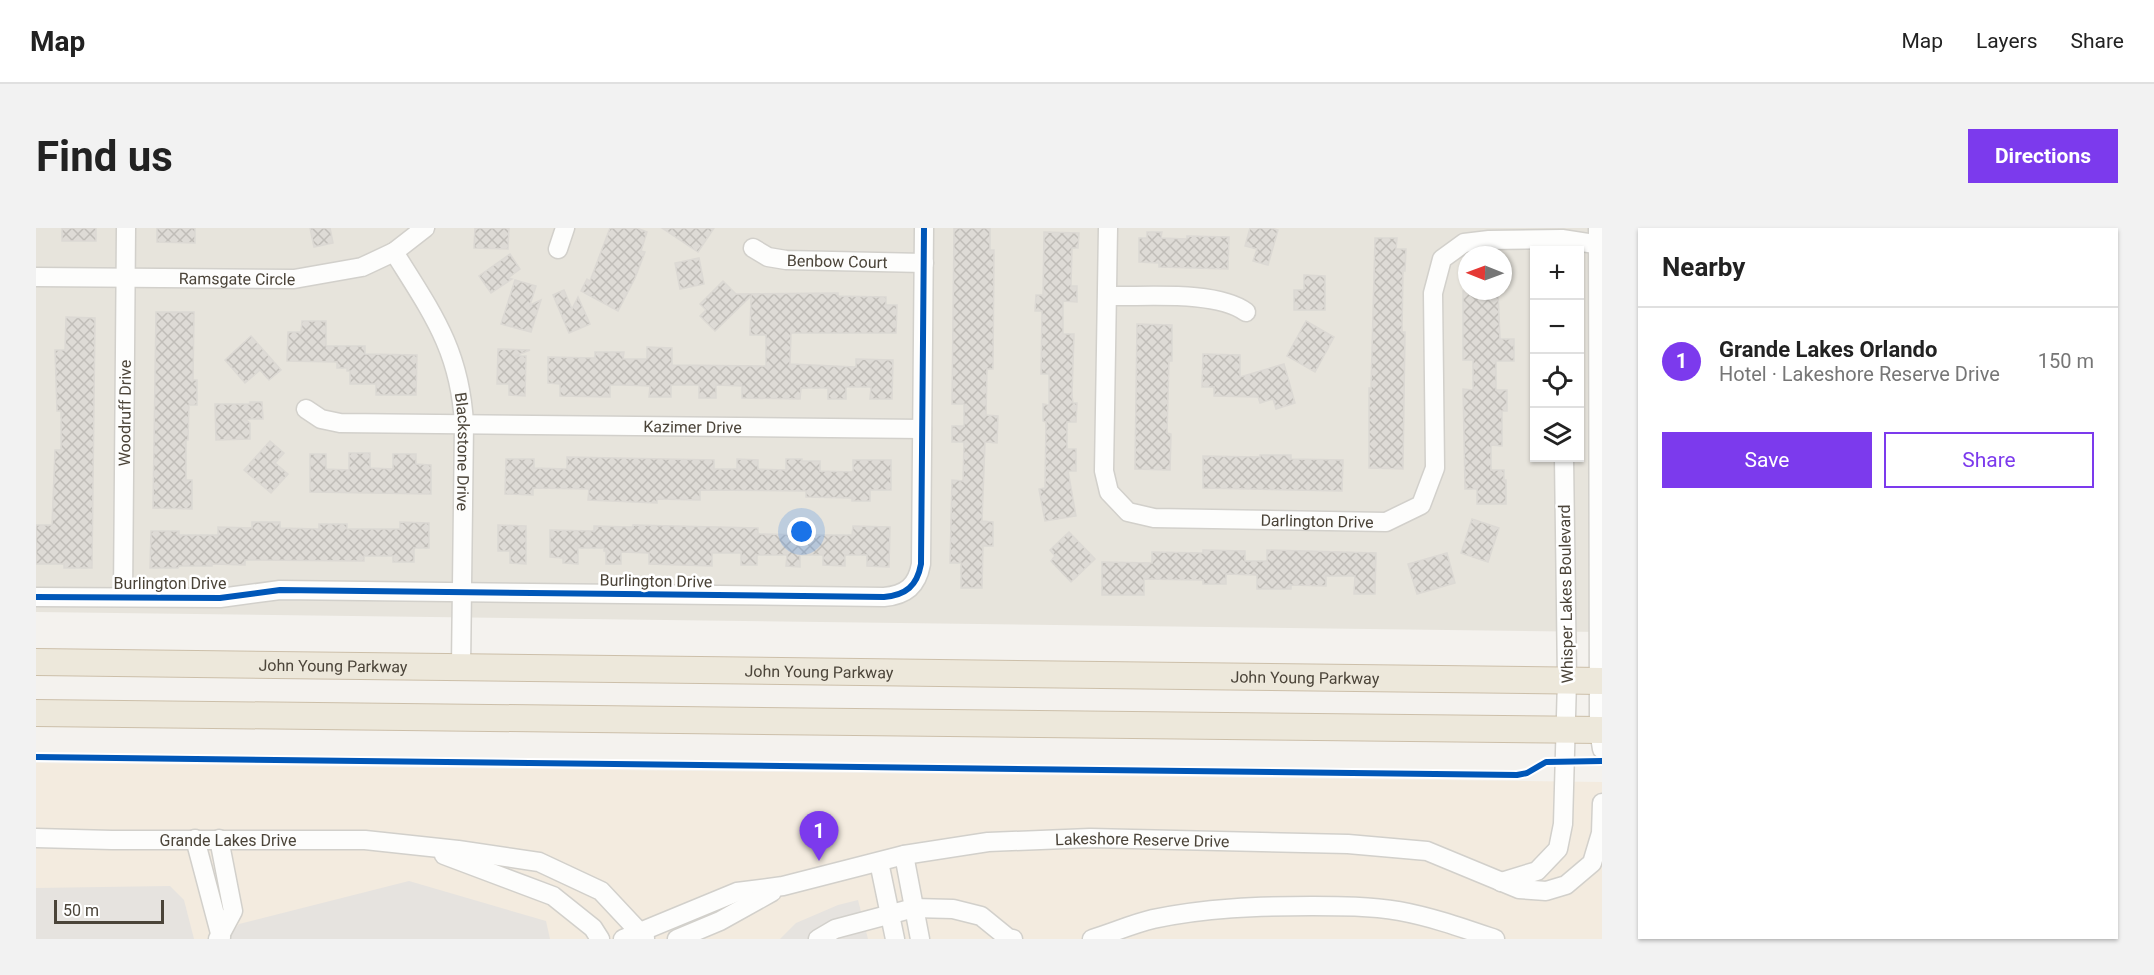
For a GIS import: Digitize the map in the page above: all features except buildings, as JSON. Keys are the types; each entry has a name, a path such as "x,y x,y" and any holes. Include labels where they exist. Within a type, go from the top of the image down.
{"highway":[{"name":"John Young Parkway","path":"36,662 1601,681"},
{"path":"36,713 1567,730 1601,736"}],"street":[{"name":"Woodruff Drive","path":"123,597 126,228"},
{"name":"Ramsgate Circle","path":"36,277 294,279 362,267 394,252 425,228"},
{"path":"558,249 565,228"},
{"name":"Burlington Drive","path":"36,597 220,598 280,590 884,597 898,595 915,583 921,564 924,228"},
{"name":"Darlington Drive","path":"1108,228 1104,471 1109,492 1128,512 1154,518 1386,522 1421,505 1435,468 1433,293 1442,259 1464,243 1489,240 1599,239"},
{"path":"1562,239 1583,228"},
{"name":"Whisper Lakes Boulevard","path":"1599,239 1601,736"},
{"name":"Benbow Court","path":"753,248 768,257 786,260 924,263"},
{"name":"Blackstone Drive","path":"394,252 447,342 458,377 464,424 461,667"},
{"path":"1108,296 1217,299 1238,306 1246,312"},
{"name":"Kazimer Drive","path":"306,410 331,422 922,429"},
{"name":"Whisper Lakes Boulevard","path":"1564,462 1567,730"},
{"path":"1501,882 1537,871 1558,849 1563,824 1567,730"},
{"name":"Lakeshore Reserve Drive","path":"636,937 737,892 783,886 904,855 988,842 1090,838 1348,843 1427,851 1519,889 1546,891 1566,885 1592,863 1601,833 1602,803"},
{"name":"Grande Lakes Drive","path":"36,838 365,840 539,862 601,891 636,937"},
{"path":"195,839 220,938"},
{"path":"219,839 233,911 220,938"},
{"name":"Grande Lakes Drive","path":"420,846 554,896 593,928 600,939"},
{"path":"904,855 920,939"},
{"path":"879,862 895,939"},
{"name":"Lakeshore Reserve Drive","path":"677,939 720,921 783,886"},
{"path":"1092,939 1149,920 1180,914 1227,908 1290,906 1347,906 1397,910 1450,923 1495,939"},
{"path":"818,939 835,929 914,908 953,909 981,916 1008,938 1013,939"}],"shaded area":[{"path":"36,228 1602,228 1602,632 36,612"},
{"path":"36,763 1602,782 1602,939 36,939"},
{"path":"409,881 546,921 550,939 227,939 239,924"},
{"path":"170,886 184,900 194,939 36,939 36,888"},
{"path":"858,900 868,939 780,939 796,923 838,905"}],"cycle path":[{"path":"36,597 220,598 280,590 884,597 898,594 913,584 921,564 924,228"},
{"path":"36,757 1517,775 1527,773 1546,762 1602,761"}],"place":[{"name":"Grande Lakes Orlando","path":"819,861"}]}
